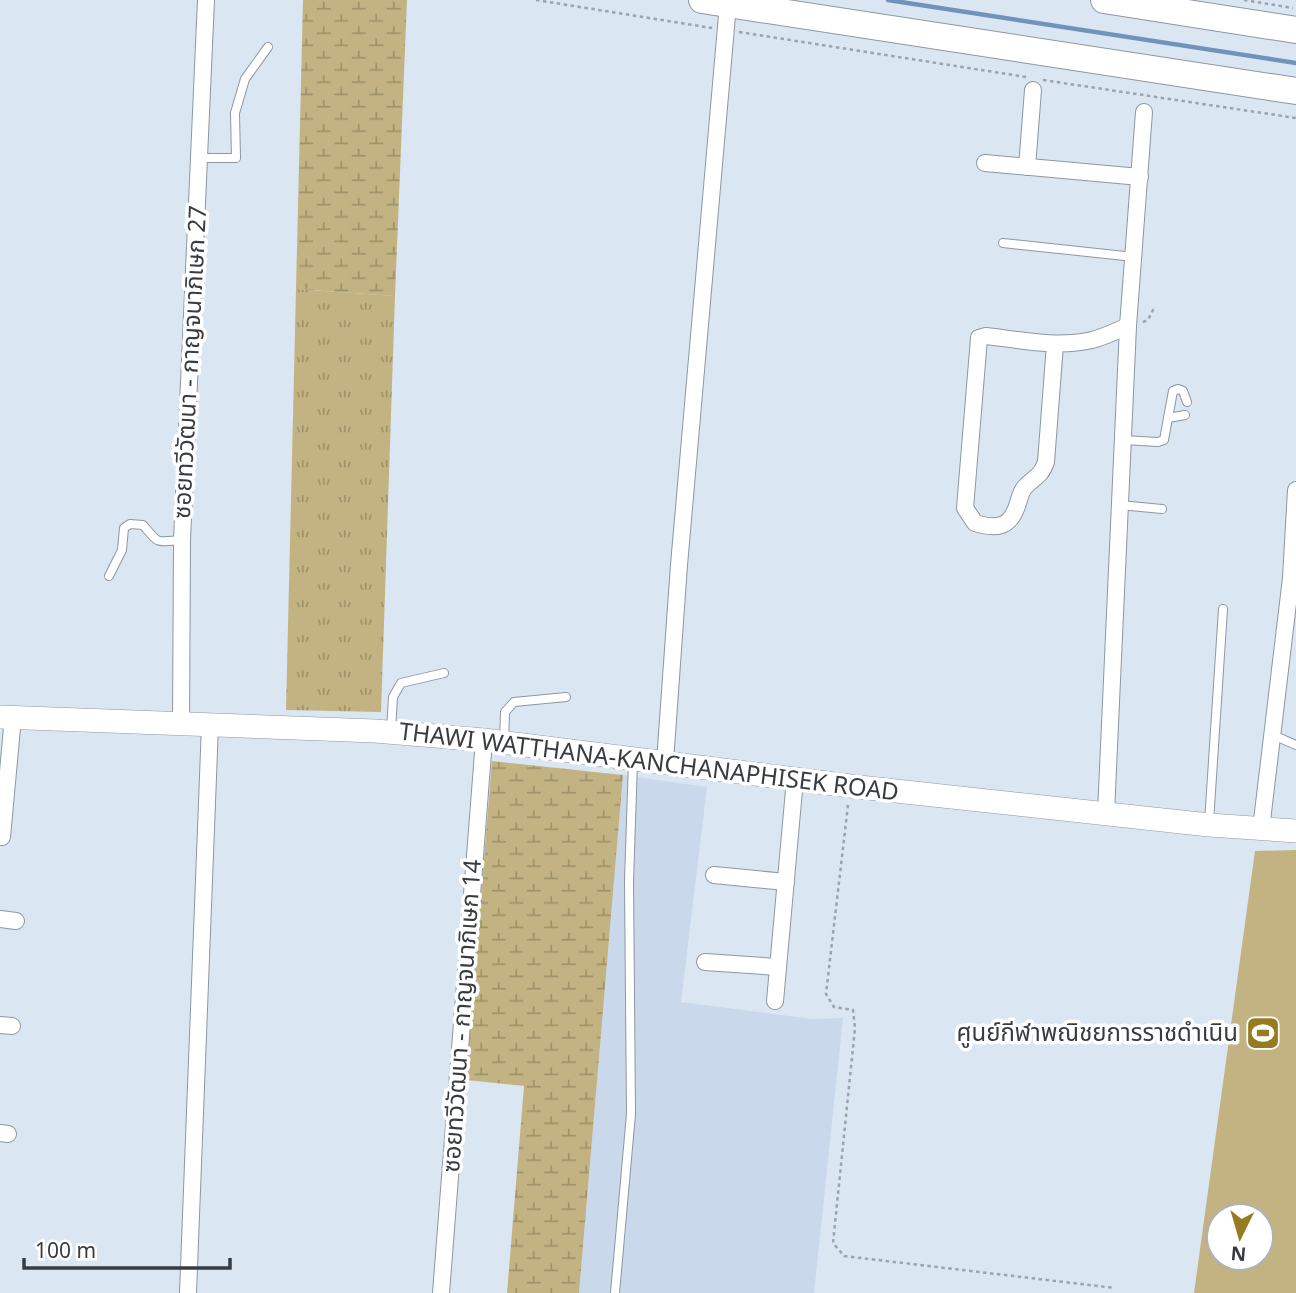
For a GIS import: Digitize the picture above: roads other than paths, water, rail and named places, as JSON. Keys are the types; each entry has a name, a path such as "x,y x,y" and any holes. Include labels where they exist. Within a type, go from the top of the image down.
{"main road":[{"path":"1104,0 1296,30"},
{"path":"719,11 1296,91"}],"street":[{"name":"ซอยทวีวัฒนา - กาญจนาภิเษก 27","path":"181,724 182,540 206,0"},
{"path":"665,761 719,11"},
{"path":"1027,167 1033,90"},
{"path":"1106,813 1128,326 1144,112"},
{"path":"985,163 1140,177"},
{"path":"1055,344 1046,462 1041,476 1023,489 1015,515 1006,523 992,528 975,523 965,508 979,338 986,336 1055,344 1091,340 1128,326"},
{"path":"1261,830 1293,580 1296,490"},
{"path":"2,837 7,717"},
{"name":"THAWI WATTHANA-KANCHANAPHISEK ROAD","path":"7,717 391,733 494,741 850,786 1209,825 1296,831"},
{"path":"188,1293 210,725"},
{"name":"ซอยทวีวัฒนา - กาญจนาภิเษก 14","path":"441,1293 494,741"},
{"path":"775,1001 795,779"},
{"path":"714,876 786,881"},
{"path":"705,962 778,967"}],"lane":[{"path":"199,158 236,158 235,113 245,79 268,47"},
{"path":"1003,243 1134,257"},
{"path":"1123,440 1164,440 1173,391 1184,391 1187,402"},
{"path":"1168,418 1185,415"},
{"path":"1120,505 1161,509"},
{"path":"108,576 122,550 124,528 130,524 144,525 158,542 182,540"},
{"path":"1209,825 1223,609"},
{"path":"391,733 393,696 401,683 444,673"},
{"path":"494,741 505,712 514,702 566,697"},
{"path":"1273,735 1296,745"},
{"path":"615,1293 631,1114 629,881 634,758"}],"waterway":[{"path":"888,0 1296,63"}],"place":[{"name":"ศูนย์กีฬาพณิชยการราชดำเนิน","path":"1263,1033"}]}
